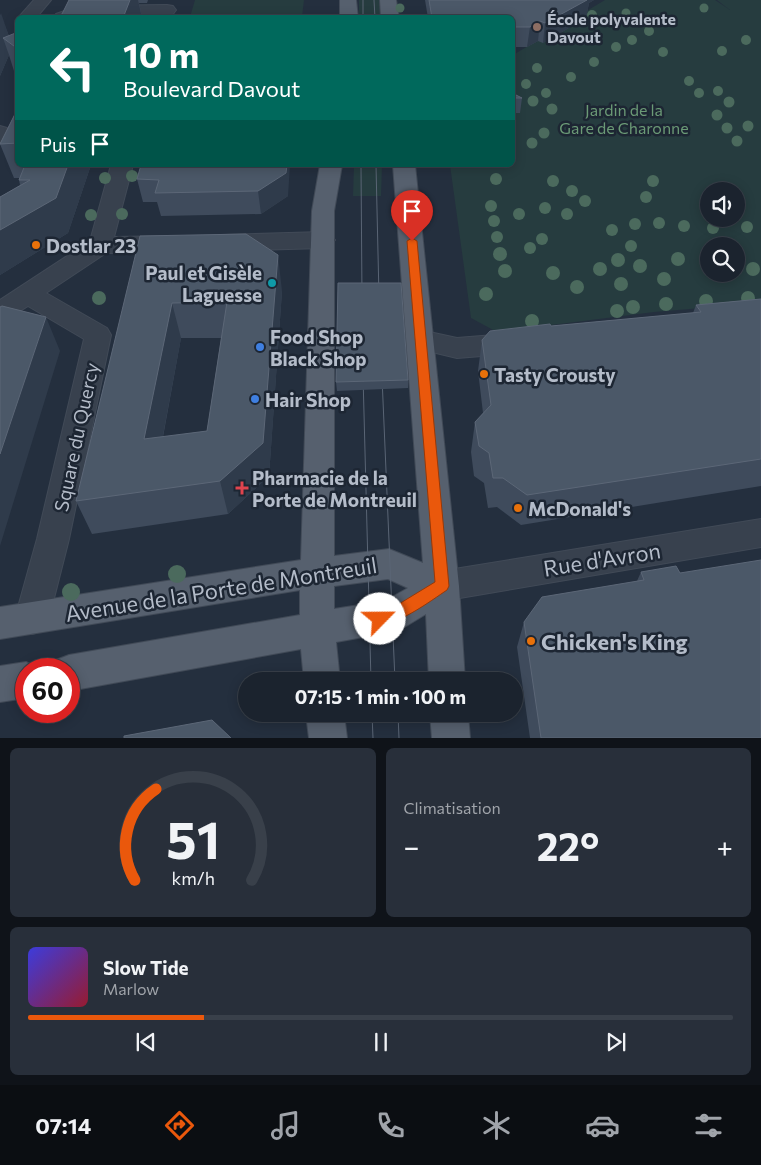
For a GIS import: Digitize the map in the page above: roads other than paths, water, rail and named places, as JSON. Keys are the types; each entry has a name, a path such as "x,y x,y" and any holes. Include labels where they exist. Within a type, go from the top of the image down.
{"main road":[{"path":"348,0 349,15"},
{"path":"388,0 390,15"},
{"path":"321,672 317,630 323,240 324,200 331,167"},
{"path":"404,167 442,586 447,672"},
{"name":"Avenue de la Porte de Montreuil","path":"16,621 260,580 389,564 442,586"},
{"path":"80,670 391,616 442,586"},
{"path":"0,684 15,682"},
{"path":"326,722 328,738"},
{"path":"450,722 451,738"}],"street":[{"path":"29,15 42,0"},
{"path":"65,15 74,6 168,9"},
{"path":"0,132 15,143"},
{"path":"0,154 15,146"},
{"path":"101,245 121,167"},
{"path":"0,312 101,245 323,240"},
{"name":"Square du Quercy","path":"16,621 53,540 98,334 27,294"},
{"path":"420,340 457,348 545,340"},
{"name":"Rue d'Avron","path":"442,586 761,533"}],"tram line":[{"path":"363,0 363,15"},
{"path":"374,0 375,15"},
{"path":"361,167 362,297"},
{"path":"376,167 379,297"},
{"path":"363,375 371,672"},
{"path":"382,377 395,672"},
{"path":"372,722 373,738"},
{"path":"398,722 399,738"}],"place":[{"name":"École polyvalente Davout","path":"537,27"},
{"name":"Dostlar 23","path":"36,245"},
{"name":"Paul et Gisèle Laguesse","path":"272,283"},
{"name":"Food Shop Black Shop","path":"260,347"},
{"name":"Tasty Crousty","path":"484,374"},
{"name":"Hair Shop","path":"255,399"},
{"name":"Pharmacie de la Porte de Montreuil","path":"242,488"},
{"name":"McDonald's","path":"518,508"},
{"name":"Chicken's King","path":"531,641"}],"park label":[{"name":"Jardin de la Gare de Charonne","path":"624,118"}]}
